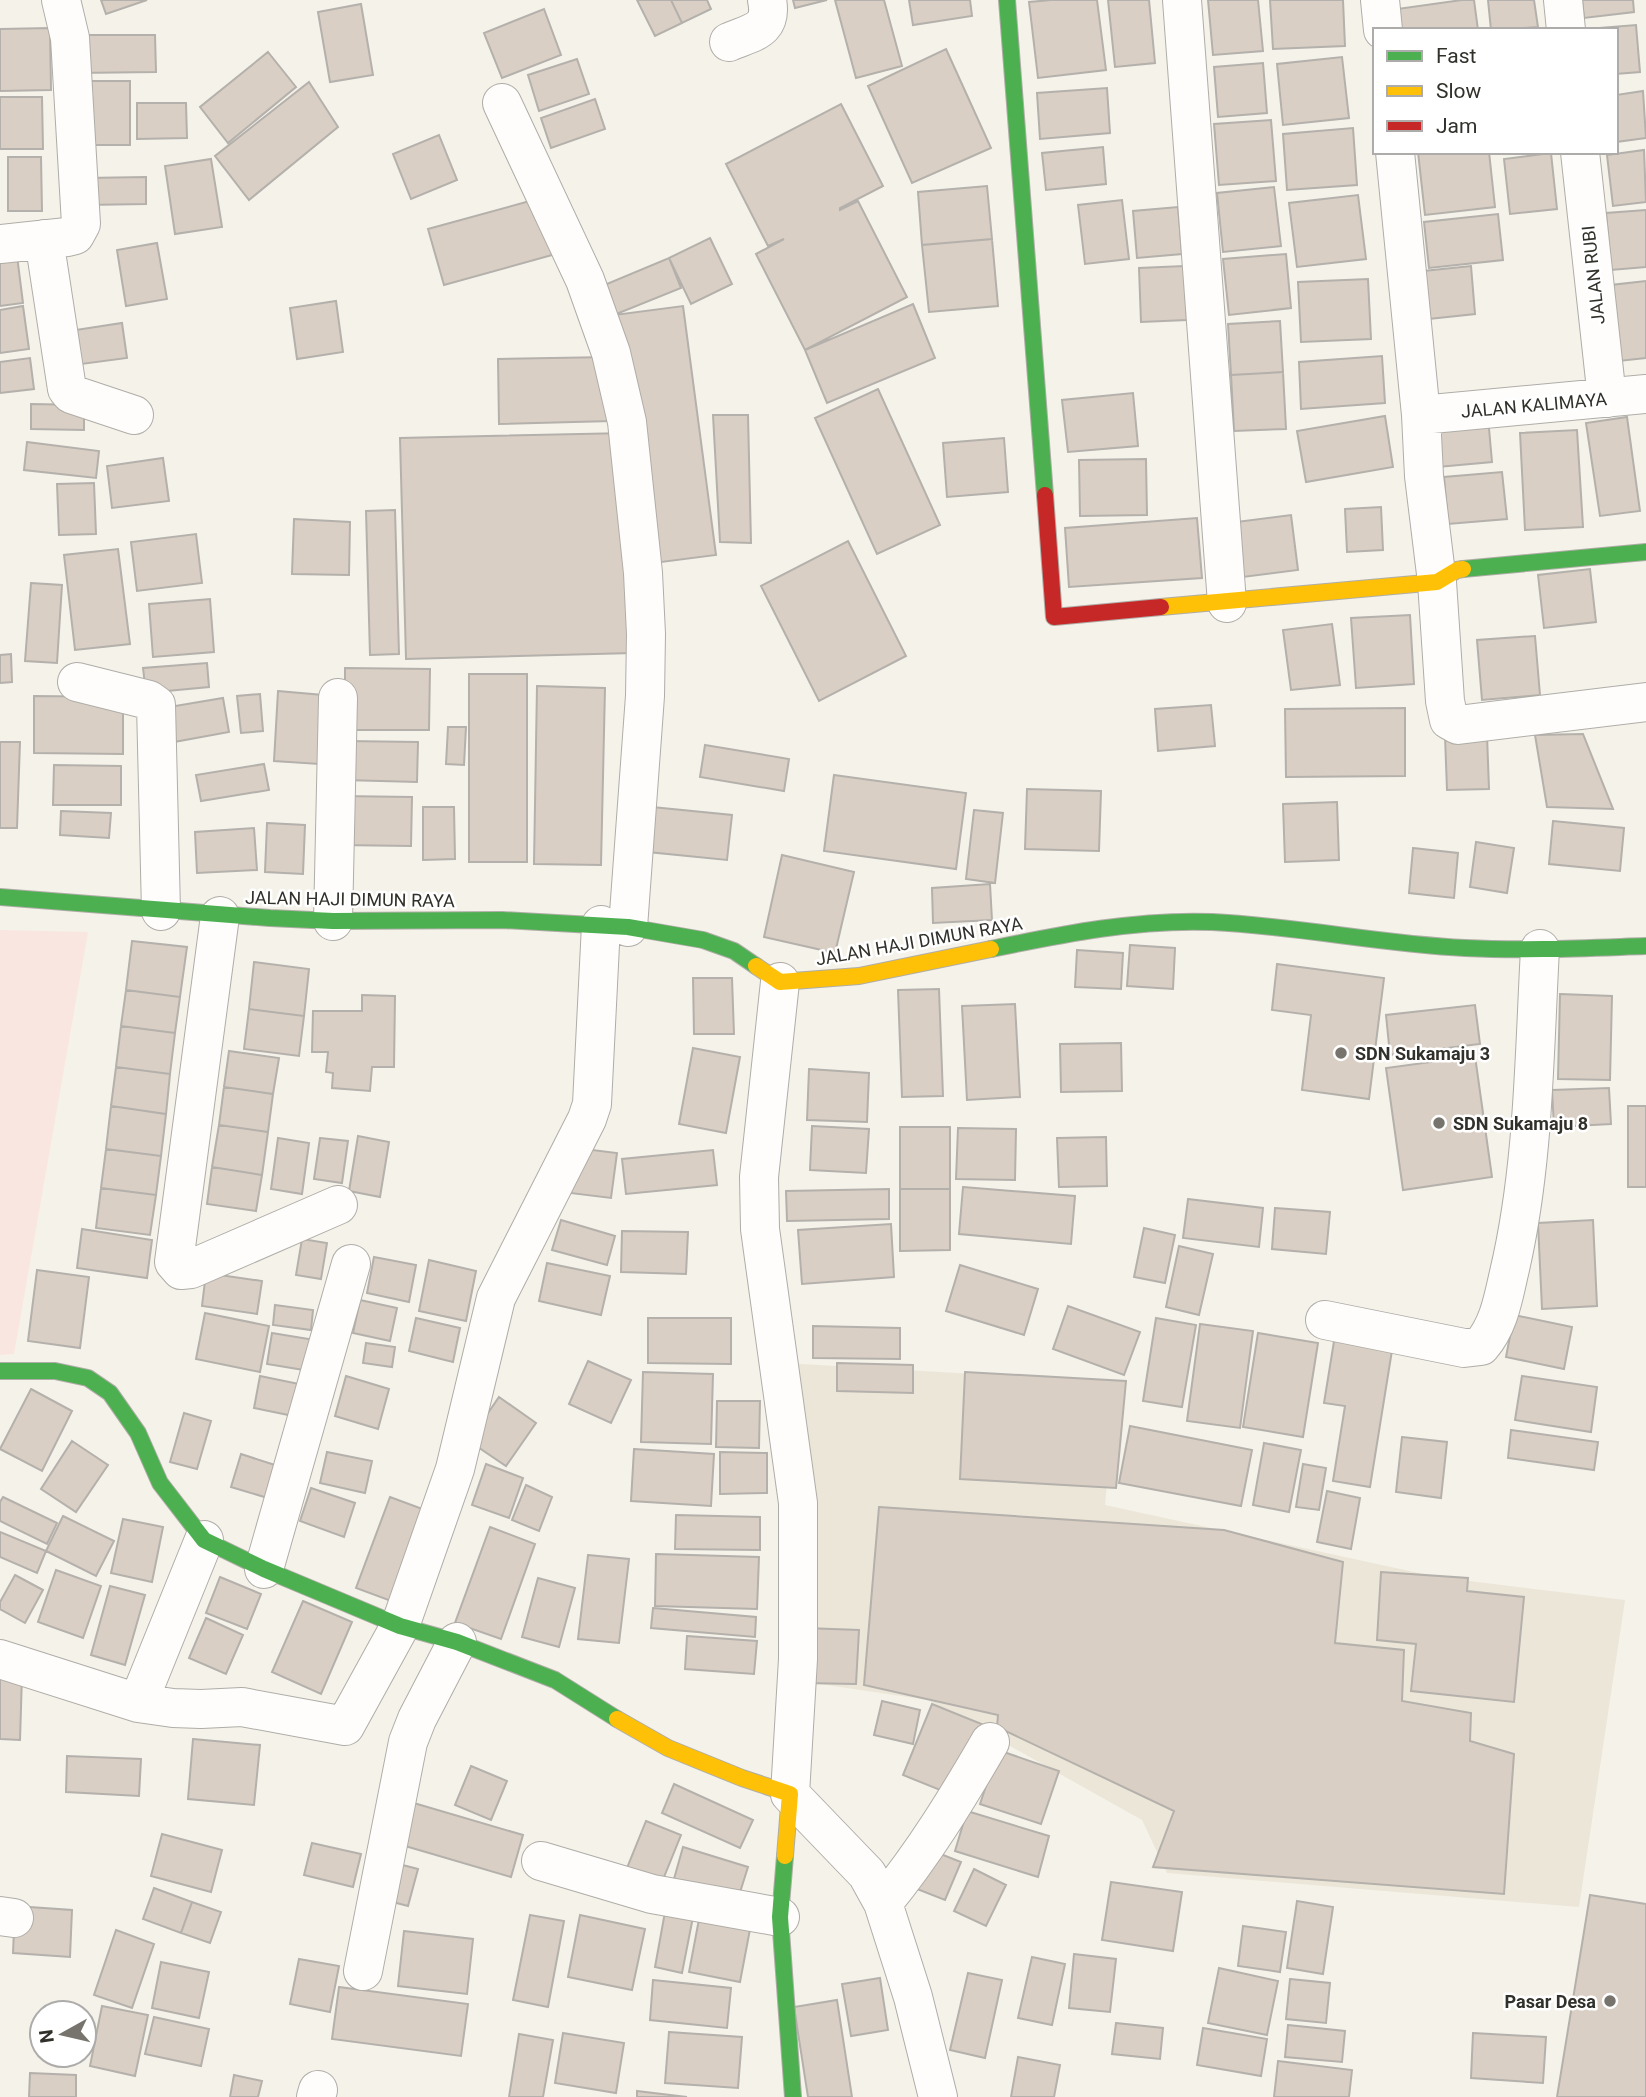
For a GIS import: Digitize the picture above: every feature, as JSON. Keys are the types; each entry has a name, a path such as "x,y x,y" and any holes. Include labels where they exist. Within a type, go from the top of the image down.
{"street":[{"path":"0,244 75,235 81,224 70,38 61,0"},
{"path":"729,42 761,29 769,16 767,0"},
{"path":"1007,0 1054,617 1437,582 1457,570 1646,552"},
{"path":"1182,0 1227,603"},
{"path":"1380,0 1383,28"},
{"path":"1563,0 1566,28"},
{"path":"0,1660 138,1703 173,1708 242,1707 345,1726 400,1626 455,1469 496,1298 549,1196 592,1104 645,696 646,634 640,550 627,422 611,352 585,280 502,103"},
{"path":"1395,154 1449,720 1458,725 1646,702"},
{"name":"JALAN RUBI","path":"1580,154 1607,398"},
{"path":"44,239 67,389 71,394 134,415"},
{"name":"JALAN KALIMAYA","path":"1421,415 1646,394"},
{"path":"77,682 149,700 156,705 161,911"},
{"path":"333,921 338,698"},
{"name":"JALAN HAJI DIMUN RAYA","path":"0,897 220,916 333,921 502,920 615,926 703,940 734,951 780,982 859,976 1068,933 1136,925 1211,922 1405,943 1539,949 1646,946"},
{"path":"220,916 174,1262 181,1270 191,1269 338,1205"},
{"path":"1325,1320 1464,1348 1481,1346 1492,1333 1519,1231 1526,1184 1539,949"},
{"path":"780,982 760,1177 760,1229 798,1503 798,1659 780,1917 793,2097"},
{"path":"264,1569 351,1264"},
{"path":"0,1371 54,1371 88,1378 110,1393 138,1433 160,1483 204,1540 264,1569 400,1626 457,1642 555,1680 668,1748 790,1794 867,1874 883,1903 913,1997 939,2097"},
{"path":"138,1703 204,1540"},
{"path":"363,1971 408,1742 457,1642"},
{"path":"883,1903 937,1832 990,1742"},
{"path":"541,1861 652,1894 780,1917"}],"shaded area":[{"path":"0,930 88,932 14,1354 0,1355"},
{"path":"784,1363 1116,1382 1105,1505 1437,1577 1625,1600 1579,1907 1167,1873 1142,1820 928,1700 779,1678"}],"building":[{"path":"101,0 147,0 106,14"},
{"path":"637,0 671,0 682,23 655,36"},
{"path":"671,0 707,0 711,9 682,23"},
{"path":"793,0 827,0 795,8"},
{"path":"835,0 884,0 902,66 856,78"},
{"path":"909,0 970,0 972,16 913,25"},
{"path":"1097,0 1106,70 1038,78 1029,2"},
{"path":"1108,0 1149,0 1155,63 1115,67"},
{"path":"1208,0 1258,0 1263,51 1213,55"},
{"path":"1270,0 1343,0 1345,46 1273,49"},
{"path":"1474,0 1478,28 1400,28 1397,9"},
{"path":"1488,0 1534,0 1538,27 1491,28"},
{"path":"1582,0 1633,0 1634,12 1584,18"},
{"path":"361,4 373,75 330,82 318,12"},
{"path":"544,9 561,55 502,78 484,33"},
{"path":"1636,25 1640,72 1618,74 1618,28 1598,28"},
{"path":"50,28 51,90 0,91 0,29"},
{"path":"76,35 155,35 156,72 76,73"},
{"path":"946,49 991,148 912,183 868,86"},
{"path":"268,52 296,87 228,143 200,107"},
{"path":"1342,57 1349,118 1283,125 1277,64"},
{"path":"577,59 589,94 539,111 528,75"},
{"path":"1263,63 1267,113 1218,117 1214,67"},
{"path":"75,81 130,81 130,145 76,145"},
{"path":"309,82 338,127 249,200 215,156"},
{"path":"1107,88 1110,133 1040,139 1037,93"},
{"path":"1643,91 1646,138 1618,142 1618,95"},
{"path":"0,97 42,97 43,149 0,149"},
{"path":"595,99 605,129 551,148 541,118"},
{"path":"137,103 186,103 187,138 137,139"},
{"path":"841,104 883,186 840,210 858,201 907,297 805,350 756,254 784,239 768,246 726,164"},
{"path":"1271,120 1276,181 1219,185 1214,124"},
{"path":"1353,128 1357,185 1287,190 1283,134"},
{"path":"439,135 457,180 411,199 393,154"},
{"path":"1103,147 1106,184 1046,190 1042,153"},
{"path":"1644,150 1646,202 1613,206 1607,155"},
{"path":"1418,154 1489,154 1495,207 1425,215"},
{"path":"1551,154 1557,209 1510,214 1504,159"},
{"path":"8,157 41,157 42,211 8,211"},
{"path":"211,159 222,227 175,234 165,166"},
{"path":"146,177 146,204 85,205 85,178"},
{"path":"987,186 992,239 922,245 918,192"},
{"path":"1274,187 1281,246 1223,252 1217,193"},
{"path":"1358,195 1366,259 1297,267 1289,203"},
{"path":"537,199 552,255 444,285 428,229"},
{"path":"1122,200 1129,259 1085,264 1078,205"},
{"path":"1178,207 1182,254 1137,258 1133,211"},
{"path":"1646,210 1646,267 1611,270 1606,213"},
{"path":"1498,214 1503,260 1429,268 1424,222"},
{"path":"710,238 732,284 691,304 669,258"},
{"path":"992,239 998,306 929,312 922,245"},
{"path":"157,243 167,299 126,306 117,250"},
{"path":"16,248 23,303 0,306 0,250"},
{"path":"1286,254 1291,308 1229,315 1223,259"},
{"path":"669,258 681,288 614,315 602,286"},
{"path":"1184,266 1187,320 1141,322 1139,268"},
{"path":"1471,266 1475,314 1420,320 1414,272"},
{"path":"1368,279 1371,339 1301,342 1298,282"},
{"path":"1646,281 1646,358 1619,361 1611,285"},
{"path":"336,301 343,352 297,359 290,308"},
{"path":"913,304 935,358 827,403 805,350"},
{"path":"23,306 29,349 0,353 0,310"},
{"path":"683,306 716,555 646,564 614,315"},
{"path":"1280,321 1283,372 1231,375 1228,324"},
{"path":"122,323 127,358 74,365 69,331"},
{"path":"1382,356 1385,403 1301,409 1299,362"},
{"path":"610,357 611,421 499,424 498,359"},
{"path":"30,358 34,389 0,393 0,362"},
{"path":"1283,372 1286,429 1234,431 1231,375"},
{"path":"878,389 940,525 877,554 815,418"},
{"path":"1133,393 1138,446 1068,452 1062,400"},
{"path":"31,404 84,405 84,430 31,429"},
{"path":"713,415 748,415 751,543 720,542"},
{"path":"1385,416 1393,467 1306,482 1297,431"},
{"path":"1488,417 1492,462 1438,467 1433,422"},
{"path":"1627,417 1640,511 1600,516 1586,423"},
{"path":"1577,430 1583,527 1525,530 1520,433"},
{"path":"627,433 633,653 406,659 400,438"},
{"path":"1004,438 1008,492 947,497 943,443"},
{"path":"27,442 99,451 96,478 24,470"},
{"path":"163,458 169,501 112,508 107,466"},
{"path":"1146,459 1147,515 1080,516 1079,460"},
{"path":"1502,472 1507,519 1448,524 1444,477"},
{"path":"94,483 96,534 59,535 57,484"},
{"path":"1381,507 1383,550 1347,552 1345,509"},
{"path":"395,510 399,654 370,655 366,511"},
{"path":"1291,515 1298,570 1243,577 1236,522"},
{"path":"1197,518 1202,578 1069,587 1065,528"},
{"path":"294,519 350,522 349,575 292,574"},
{"path":"196,534 202,583 137,591 131,542"},
{"path":"848,541 906,656 819,701 761,586"},
{"path":"118,549 130,644 75,650 64,555"},
{"path":"1590,569 1596,622 1544,628 1538,575"},
{"path":"31,583 62,585 57,663 25,661"},
{"path":"210,599 214,652 153,657 149,604"},
{"path":"1410,615 1414,684 1356,688 1351,618"},
{"path":"1332,624 1340,685 1291,690 1283,630"},
{"path":"1535,636 1540,695 1482,700 1477,640"},
{"path":"11,654 12,682 0,683 0,655"},
{"path":"207,663 209,687 146,693 143,668"},
{"path":"345,668 430,669 429,730 345,730"},
{"path":"469,674 527,674 527,862 469,862"},
{"path":"537,686 605,688 601,865 534,864"},
{"path":"278,691 323,695 319,764 274,761"},
{"path":"260,694 263,731 241,733 237,696"},
{"path":"34,696 123,697 123,754 34,753"},
{"path":"223,698 229,732 174,742 169,707"},
{"path":"1211,705 1215,746 1158,751 1155,709"},
{"path":"1405,708 1405,776 1286,777 1285,709"},
{"path":"448,727 466,727 464,765 446,764"},
{"path":"1583,734 1613,809 1547,807 1535,735"},
{"path":"1487,735 1489,789 1447,790 1445,736"},
{"path":"345,741 418,742 417,782 344,780"},
{"path":"0,742 20,742 17,828 0,828"},
{"path":"705,745 789,759 784,791 700,777"},
{"path":"264,764 269,790 201,801 196,775"},
{"path":"54,765 121,766 121,805 53,805"},
{"path":"834,775 966,793 956,869 824,851"},
{"path":"1027,789 1101,791 1099,851 1025,849"},
{"path":"340,796 412,797 411,846 339,845"},
{"path":"1337,802 1339,860 1285,862 1283,804"},
{"path":"423,807 454,807 455,859 423,860"},
{"path":"652,807 732,815 727,860 648,852"},
{"path":"974,810 1003,813 995,883 966,879"},
{"path":"61,811 111,813 109,838 60,835"},
{"path":"1553,821 1624,828 1620,871 1549,864"},
{"path":"267,823 305,825 303,874 265,872"},
{"path":"254,828 257,870 197,873 195,832"},
{"path":"1476,842 1514,848 1507,893 1470,887"},
{"path":"1413,848 1458,853 1454,898 1409,893"},
{"path":"782,855 854,872 835,953 764,937"},
{"path":"990,884 992,920 933,923 932,888"},
{"path":"132,941 187,947 180,997 126,990"},
{"path":"1130,945 1175,948 1173,989 1127,986"},
{"path":"1077,950 1123,953 1121,989 1075,987"},
{"path":"254,962 309,969 304,1016 249,1009"},
{"name":"SDN Sukamaju 3","path":"1277,964 1384,978 1369,1099 1302,1090 1311,1015 1272,1010"},
{"path":"693,978 732,978 734,1034 694,1034"},
{"path":"939,989 943,1096 902,1097 898,990"},
{"path":"126,990 180,997 175,1033 121,1026"},
{"path":"1560,994 1612,996 1610,1080 1558,1079"},
{"path":"362,995 395,996 394,1067 372,1067 370,1091 332,1088 333,1073 326,1072 328,1052 312,1052 313,1011 362,1011"},
{"path":"1015,1004 1020,1097 967,1100 962,1006"},
{"path":"1475,1005 1480,1044 1390,1055 1386,1015"},
{"path":"249,1009 304,1016 299,1056 244,1049"},
{"path":"121,1026 175,1033 170,1074 116,1067"},
{"path":"1121,1043 1122,1091 1061,1092 1060,1044"},
{"path":"693,1048 740,1057 726,1133 679,1124"},
{"path":"229,1051 279,1058 273,1094 224,1087"},
{"name":"SDN Sukamaju 8","path":"1475,1056 1492,1177 1403,1190 1386,1068"},
{"path":"116,1067 170,1074 166,1114 111,1106"},
{"path":"809,1069 869,1073 867,1122 807,1120"},
{"path":"224,1087 273,1094 268,1132 219,1125"},
{"path":"1609,1088 1611,1124 1554,1127 1552,1090"},
{"path":"111,1106 166,1114 161,1156 106,1149"},
{"path":"1628,1106 1646,1106 1646,1187 1628,1187"},
{"path":"219,1125 268,1132 262,1175 212,1167"},
{"path":"812,1126 869,1129 866,1173 810,1170"},
{"path":"900,1127 950,1127 950,1189 900,1189"},
{"path":"958,1128 1016,1129 1015,1180 956,1179"},
{"path":"358,1136 389,1142 380,1197 349,1191"},
{"path":"1106,1137 1107,1186 1059,1187 1057,1138"},
{"path":"278,1138 309,1143 302,1194 271,1189"},
{"path":"320,1138 348,1141 342,1183 314,1179"},
{"path":"576,1148 617,1153 611,1198 570,1193"},
{"path":"106,1149 161,1156 156,1195 101,1188"},
{"path":"713,1150 717,1185 626,1194 622,1159"},
{"path":"212,1167 262,1175 256,1211 207,1204"},
{"path":"963,1187 1075,1196 1071,1244 959,1234"},
{"path":"101,1188 156,1195 150,1235 96,1228"},
{"path":"889,1189 889,1219 787,1221 786,1191"},
{"path":"900,1189 950,1189 950,1250 900,1251"},
{"path":"1188,1199 1263,1208 1259,1247 1183,1238"},
{"path":"1275,1208 1330,1212 1326,1254 1272,1249"},
{"path":"561,1220 615,1236 607,1265 552,1250"},
{"path":"1593,1220 1597,1306 1542,1309 1538,1223"},
{"path":"891,1224 894,1277 802,1284 798,1230"},
{"path":"1144,1228 1175,1235 1165,1283 1134,1277"},
{"path":"82,1229 152,1240 147,1278 77,1268"},
{"path":"622,1231 688,1232 686,1274 621,1272"},
{"path":"302,1239 327,1243 321,1279 296,1275"},
{"path":"1179,1246 1213,1254 1199,1315 1166,1307"},
{"path":"374,1257 416,1265 409,1302 367,1293"},
{"path":"429,1260 476,1271 466,1321 419,1311"},
{"path":"547,1263 610,1276 601,1315 539,1301"},
{"path":"960,1265 1038,1289 1024,1335 946,1311"},
{"path":"37,1270 89,1277 80,1348 28,1341"},
{"path":"206,1273 262,1281 257,1314 202,1306"},
{"path":"360,1300 397,1308 390,1341 353,1333"},
{"path":"275,1305 313,1310 311,1330 273,1325"},
{"path":"1068,1306 1140,1332 1124,1375 1053,1349"},
{"path":"205,1313 269,1326 260,1372 196,1359"},
{"path":"1514,1315 1572,1327 1564,1369 1506,1357"},
{"path":"416,1318 460,1328 453,1362 409,1351"},
{"path":"648,1318 731,1318 731,1364 648,1363"},
{"path":"1156,1318 1196,1325 1182,1407 1143,1401"},
{"path":"1200,1324 1253,1331 1240,1428 1187,1421"},
{"path":"813,1326 900,1328 900,1359 813,1358"},
{"path":"1336,1329 1394,1338 1370,1487 1333,1481 1345,1406 1324,1403"},
{"path":"272,1333 315,1340 310,1371 267,1364"},
{"path":"1258,1333 1318,1343 1303,1437 1243,1427"},
{"path":"366,1343 395,1347 392,1367 363,1363"},
{"path":"588,1361 631,1380 611,1423 569,1404"},
{"path":"837,1363 913,1365 913,1393 837,1391"},
{"path":"643,1372 713,1374 711,1444 641,1442"},
{"path":"965,1372 1126,1381 1116,1488 960,1479"},
{"path":"260,1376 304,1385 298,1417 254,1408"},
{"path":"346,1376 389,1389 378,1429 335,1416"},
{"path":"1522,1376 1597,1387 1591,1432 1515,1420"},
{"path":"31,1389 72,1411 42,1471 0,1449"},
{"path":"499,1397 536,1423 506,1466 469,1441"},
{"path":"717,1401 760,1401 759,1448 716,1447"},
{"path":"184,1413 211,1421 197,1469 170,1462"},
{"path":"1130,1426 1252,1450 1241,1506 1119,1483"},
{"path":"1511,1430 1598,1442 1594,1470 1508,1458"},
{"path":"1402,1437 1447,1442 1441,1498 1396,1492"},
{"path":"72,1441 108,1465 76,1512 41,1489"},
{"path":"1264,1443 1301,1450 1289,1512 1253,1505"},
{"path":"634,1449 714,1454 711,1506 631,1501"},
{"path":"327,1452 372,1461 365,1493 320,1483"},
{"path":"720,1452 767,1453 767,1493 720,1494"},
{"path":"241,1454 281,1467 271,1499 231,1487"},
{"path":"486,1464 523,1478 509,1518 472,1505"},
{"path":"1303,1464 1326,1468 1319,1510 1296,1507"},
{"path":"526,1485 552,1497 539,1531 512,1520"},
{"path":"311,1488 355,1503 344,1537 300,1521"},
{"path":"1327,1491 1360,1498 1351,1549 1317,1542"},
{"path":"3,1497 57,1523 47,1544 0,1521 0,1502"},
{"path":"390,1497 436,1514 402,1605 356,1588"},
{"path":"879,1507 1224,1530 1343,1562 1335,1643 1404,1650 1402,1701 1471,1713 1470,1741 1514,1754 1504,1894 1153,1867 1174,1811 997,1727 998,1715 864,1685"},
{"path":"676,1515 760,1517 760,1550 675,1549"},
{"path":"63,1516 114,1541 96,1576 46,1551"},
{"path":"123,1519 163,1527 152,1582 111,1573"},
{"path":"490,1527 535,1544 501,1639 455,1623"},
{"path":"0,1532 46,1551 37,1573 0,1557"},
{"path":"656,1554 759,1557 757,1609 655,1606"},
{"path":"588,1555 629,1559 619,1643 578,1639"},
{"path":"56,1570 101,1586 83,1638 38,1622"},
{"path":"1381,1572 1468,1578 1467,1591 1524,1597 1514,1702 1411,1691 1416,1644 1377,1640"},
{"path":"15,1575 43,1590 25,1623 0,1609 0,1602"},
{"path":"220,1577 261,1594 247,1629 206,1613"},
{"path":"538,1578 575,1588 559,1647 522,1637"},
{"path":"110,1586 145,1595 125,1665 91,1655"},
{"path":"303,1601 352,1622 321,1694 272,1672"},
{"path":"653,1608 756,1617 755,1637 651,1628"},
{"path":"206,1618 243,1635 226,1674 189,1658"},
{"path":"805,1628 859,1630 856,1684 803,1683"},
{"path":"687,1636 757,1641 754,1674 685,1669"},
{"path":"0,1674 22,1675 20,1740 0,1739"},
{"path":"882,1701 920,1710 913,1744 874,1735"},
{"path":"932,1704 984,1725 955,1796 903,1775"},
{"path":"193,1739 260,1745 254,1805 188,1799"},
{"path":"998,1750 1059,1771 1041,1824 980,1804"},
{"path":"67,1756 141,1759 139,1796 66,1792"},
{"path":"471,1766 507,1781 491,1820 455,1805"},
{"path":"674,1784 753,1820 740,1848 662,1813"},
{"path":"407,1801 523,1835 511,1877 395,1843"},
{"path":"967,1811 1049,1836 1038,1877 955,1851"},
{"path":"646,1821 681,1835 662,1882 627,1868"},
{"path":"162,1834 222,1850 211,1892 151,1876"},
{"path":"312,1843 361,1854 353,1887 304,1875"},
{"path":"683,1847 748,1867 736,1905 672,1886"},
{"path":"933,1851 961,1862 945,1900 917,1889"},
{"path":"391,1862 418,1869 408,1906 381,1899"},
{"path":"974,1869 1006,1885 986,1926 954,1911"},
{"path":"1111,1882 1182,1892 1173,1951 1102,1940"},
{"path":"154,1888 192,1902 181,1933 143,1919"},
{"name":"Pasar Desa","path":"1590,1895 1646,1904 1646,2097 1557,2097"},
{"path":"1297,1901 1333,1907 1323,1974 1287,1968"},
{"path":"192,1902 221,1912 210,1943 181,1933"},
{"path":"15,1906 72,1910 70,1957 13,1953"},
{"path":"665,1912 693,1917 682,1973 655,1967"},
{"path":"700,1914 751,1924 740,1982 689,1972"},
{"path":"530,1915 564,1921 548,2007 513,2000"},
{"path":"580,1915 645,1929 632,1990 568,1977"},
{"path":"1243,1926 1286,1932 1280,1972 1238,1966"},
{"path":"116,1930 154,1944 132,2008 94,1995"},
{"path":"404,1931 473,1939 467,1994 398,1986"},
{"path":"1074,1954 1116,1959 1110,2012 1069,2008"},
{"path":"1032,1957 1065,1964 1052,2025 1018,2018"},
{"path":"299,1959 339,1966 330,2012 290,2004"},
{"path":"161,1962 209,1972 199,2018 152,2008"},
{"path":"1219,1968 1278,1981 1267,2035 1208,2023"},
{"path":"968,1973 1002,1980 985,2058 950,2050"},
{"path":"880,1978 888,2030 851,2036 842,1984"},
{"path":"1290,1979 1330,1983 1326,2023 1286,2019"},
{"path":"653,1980 731,1988 727,2028 650,2020"},
{"path":"339,1987 468,2004 461,2056 332,2039"},
{"path":"837,2000 852,2097 808,2097 794,2007"},
{"path":"102,2006 148,2015 135,2076 98,2068 98,2026"},
{"path":"154,2017 209,2029 201,2066 145,2054"},
{"path":"1116,2023 1163,2028 1160,2059 1112,2054"},
{"path":"1288,2025 1345,2031 1342,2062 1285,2057"},
{"path":"1203,2028 1267,2039 1261,2076 1197,2065"},
{"path":"669,2032 742,2037 738,2088 665,2083"},
{"path":"563,2033 624,2043 616,2093 555,2083"},
{"path":"1473,2033 1546,2037 1543,2083 1471,2078"},
{"path":"519,2034 553,2040 543,2097 509,2097"},
{"path":"1018,2057 1060,2065 1054,2097 1011,2097"},
{"path":"1278,2061 1352,2070 1349,2097 1274,2097"},
{"path":"30,2073 76,2075 76,2097 29,2097"},
{"path":"234,2075 262,2081 258,2097 230,2097"},
{"path":"637,2091 687,2097 637,2097"}],"traffic: fast":[{"path":"1007,0 1045,495"},
{"path":"1463,569 1646,552"},
{"path":"0,897 270,918 333,921 502,920 628,927 703,940 734,951 756,966"},
{"path":"991,949 1129,925 1184,922 1244,924 1465,948 1646,946"},
{"path":"0,1371 55,1371 88,1378 110,1393 138,1433 160,1483 204,1540 264,1569 400,1626 457,1642 555,1680 617,1719"},
{"path":"785,1856 780,1917 793,2097"}],"traffic: slow":[{"path":"1161,607 1437,582 1463,569"},
{"path":"756,966 780,982 859,976 991,949"},
{"path":"617,1719 668,1748 790,1794 785,1856"}],"traffic: jam":[{"path":"1045,495 1054,617 1161,607"}],"place":[{"name":"SDN Sukamaju 3","path":"1341,1053"},
{"name":"SDN Sukamaju 8","path":"1439,1123"},
{"name":"Pasar Desa","path":"1610,2001"}]}
